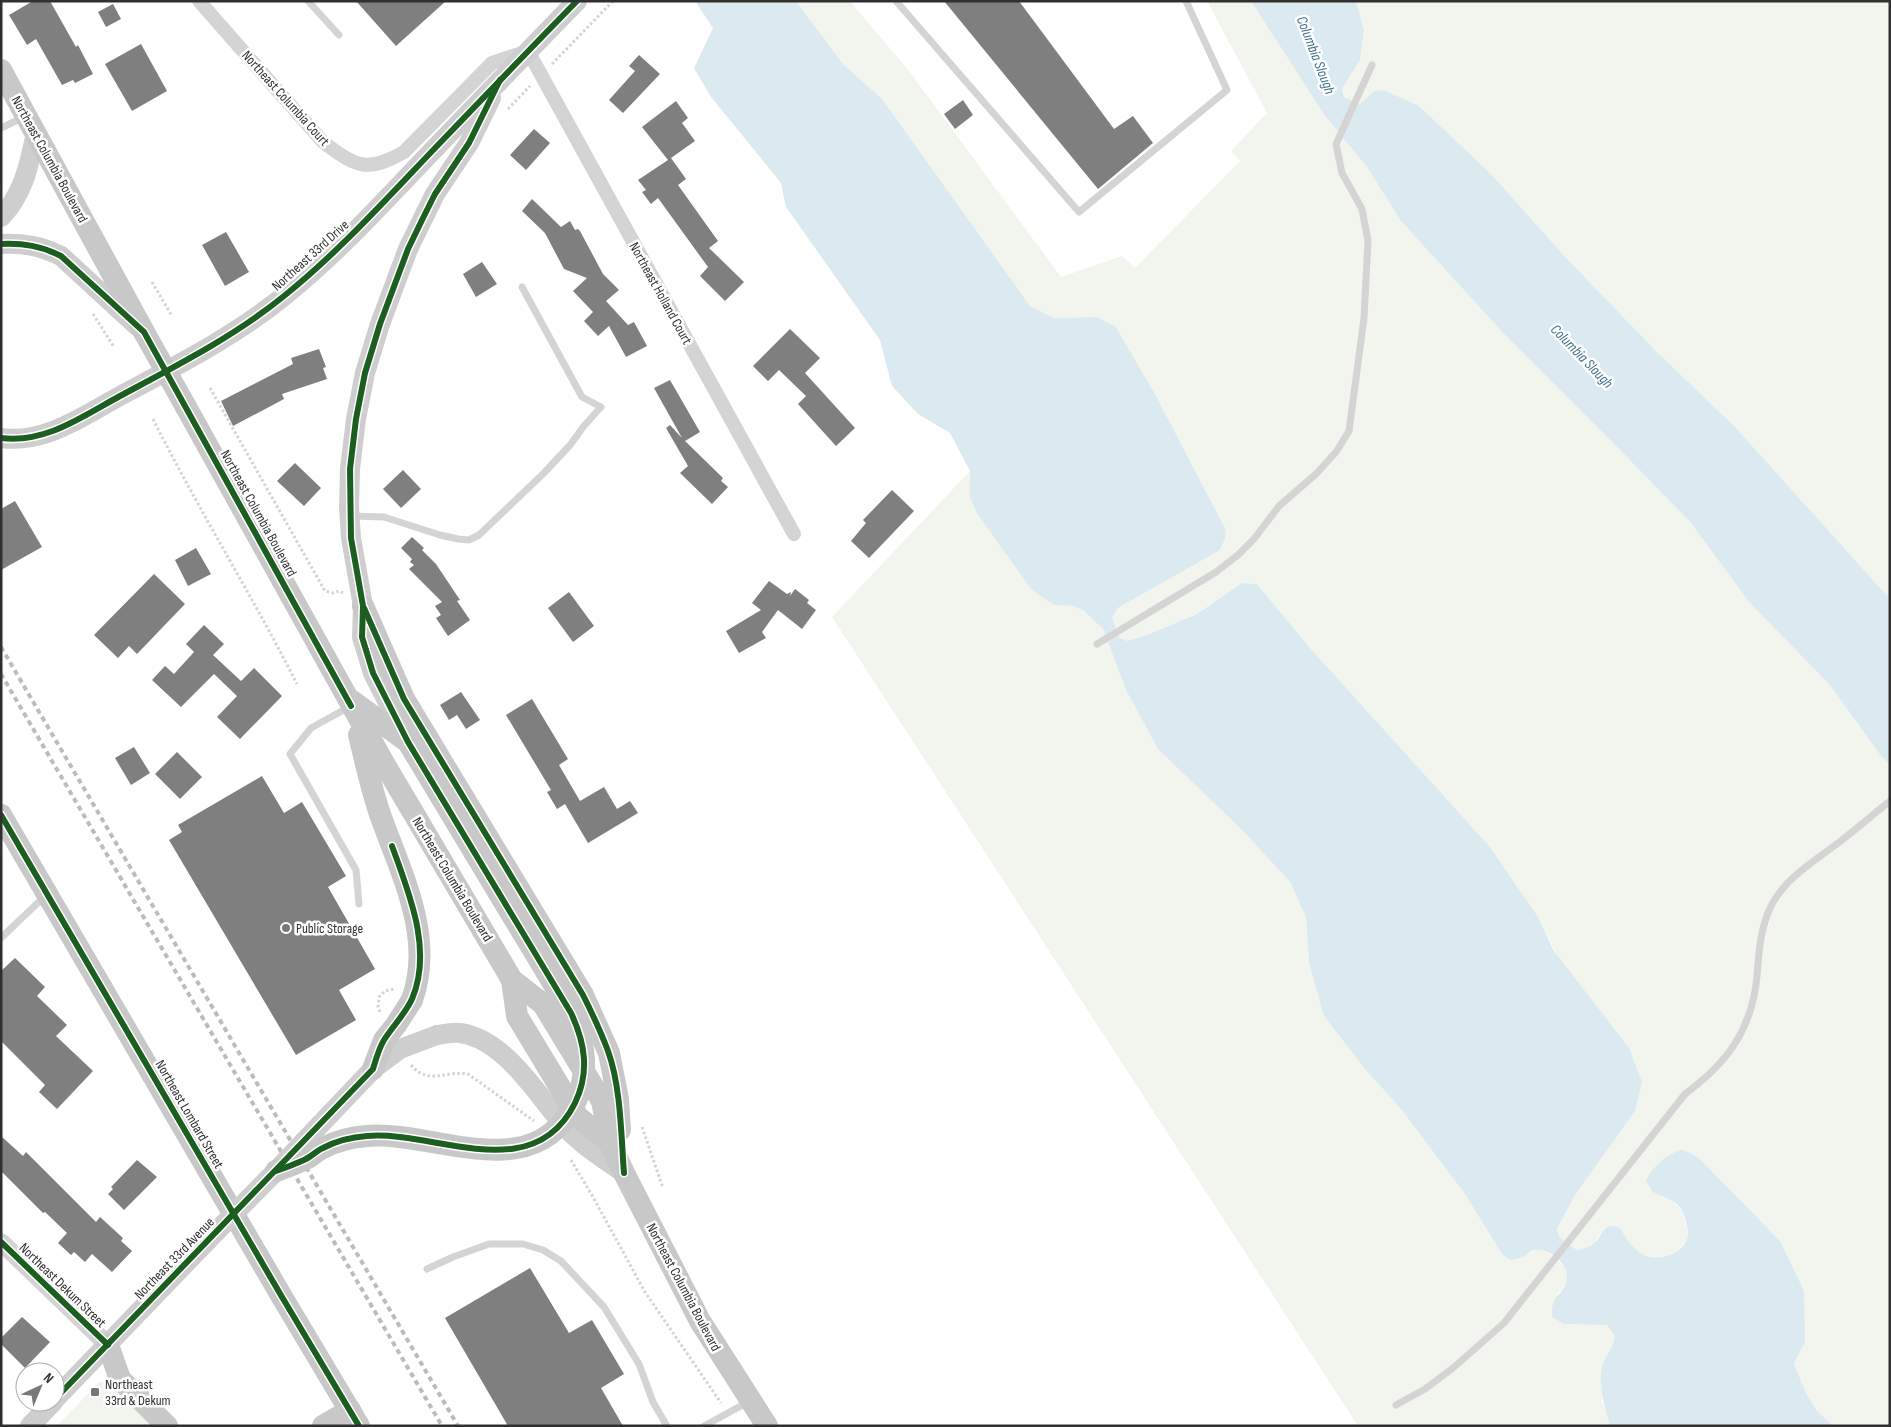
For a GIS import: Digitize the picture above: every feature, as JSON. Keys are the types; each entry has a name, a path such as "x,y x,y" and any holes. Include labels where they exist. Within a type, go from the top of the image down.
{"main road":[{"name":"Northeast 33rd Drive","path":"1,438 34,437 66,425 203,350 259,315 283,297 325,261 376,210 528,51 567,5"},
{"name":"Northeast Columbia Boulevard","path":"1,70 348,701 512,980 517,1016 578,1117 610,1143 700,1320 767,1426"},
{"path":"276,1171 306,1159 333,1143 366,1136 385,1135 411,1138 471,1150 525,1146 548,1135 571,1111 581,1088 585,1072 582,1041 571,1013 408,742 391,710 367,656 355,600 350,516 350,469 356,419 365,373 380,324 408,249 436,194 469,143 500,80"},
{"path":"1,217 14,202 26,178 31,125"},
{"path":"1,244 24,243 35,245 61,256 144,332"},
{"path":"355,600 404,699 583,995 595,1019 609,1053 618,1099 624,1173"},
{"path":"348,701 408,742"},
{"path":"348,701 381,819 392,846 415,917 420,950 418,978 403,994 396,1025 384,1040 373,1069"},
{"name":"Northeast Lombard Street","path":"4,824 355,1418"},
{"name":"Northeast 33rd Avenue","path":"65,1390 373,1069 400,1049 421,1039 451,1032 467,1034 482,1040 508,1060 577,1138 624,1173"},
{"path":"108,1345 120,1379 167,1426"},
{"name":"Northeast 33rd Avenue","path":"30,1426 43,1412"},
{"path":"323,1426 355,1418"}],"street":[{"name":"Northeast Columbia Court","path":"199,1 323,142 345,158 357,163 376,165 404,152 492,63 528,51"},
{"name":"Northeast Holland Court","path":"528,51 794,534"},
{"name":"Northeast Dekum Street","path":"1,1242 108,1345"}],"lane":[{"path":"308,1 339,35"},
{"path":"896,1 1079,212 1227,90 1186,1"},
{"path":"1096,644 1216,572 1238,555 1265,525 1278,506 1316,474 1336,452 1349,431 1364,318 1368,241 1362,209 1339,164 1336,144 1372,65"},
{"path":"1,128 31,125"},
{"path":"350,516 384,517 440,535 468,540 479,535 544,473 601,407 582,397 522,287"},
{"path":"348,701 311,728 290,754 356,870 359,904"},
{"path":"1396,1406 1453,1368 1504,1324 1684,1094 1707,1077 1733,1048 1743,1030 1752,1005 1757,977 1760,934 1778,894 1800,870 1890,801"},
{"path":"1,938 47,894"},
{"path":"427,1269 452,1257 489,1244 523,1244 543,1250 561,1261 604,1307 639,1364 653,1402 667,1426"},
{"path":"704,1426 751,1400"}],"path":[{"path":"502,116 613,1"},
{"path":"152,282 172,316"},
{"path":"210,388 325,591 333,593 339,591 355,600"},
{"path":"153,419 298,684"},
{"path":"381,1015 378,1007 379,997 385,991 403,994"},
{"path":"406,1058 417,1073 425,1076 433,1077 457,1072 468,1074 538,1123"},
{"path":"639,1118 663,1188"},
{"path":"569,1157 645,1292 728,1414"}],"shaded area":[{"path":"796,1 850,1 909,71 1061,277 1122,256 1135,268 1240,161 1231,151 1267,113 1207,1 1251,1 1325,116 1367,167 1401,221 1505,335 1691,523 1749,602 1830,685 1881,756 1890,765 1890,1426 1833,1426 1817,1411 1806,1393 1794,1364 1805,1342 1780,1241 1698,1157 1682,1149 1658,1194 1667,1197 1677,1205 1688,1230 1686,1242 1671,1254 1654,1257 1646,1256 1632,1247 1622,1232 1605,1227 1594,1243 1578,1251 1559,1237 1557,1229 1575,1195 1635,1111 1538,917 1490,847 1310,648 1257,584 1242,583 1197,614 1147,635 1127,641 1120,639 1112,618 1118,608 1220,550 1225,539 1226,530 1155,394 1116,327 1097,317 1054,318 1030,306 882,99 843,64"},
{"path":"1356,1 1890,1 1890,599 1735,427 1657,352 1569,261 1491,174 1419,106 1384,90 1360,104 1344,97 1342,89 1360,60 1364,30"},
{"path":"970,471 970,497 976,512 1032,589 1054,605 1074,606 1084,611 1103,629 1126,690 1158,749 1244,832 1290,882 1306,917 1309,963 1366,1070 1401,1109 1465,1194 1502,1254 1526,1256 1538,1250 1548,1253 1565,1268 1567,1273 1567,1281 1557,1295 1565,1324 1607,1325 1615,1336 1602,1400 1610,1426 1358,1426 832,617"},
{"path":"99,1382 109,1382 113,1385 154,1426 57,1426"}],"water":[{"path":"695,1 796,1 843,64 882,99 1030,306 1054,318 1097,317 1116,327 1155,394 1226,530 1225,539 1220,550 1118,608 1112,618 1120,638 1127,641 1147,635 1197,614 1242,583 1257,584 1310,648 1490,847 1538,917 1554,951 1629,1048 1642,1082 1635,1111 1575,1195 1557,1229 1559,1237 1578,1251 1597,1241 1605,1228 1613,1226 1619,1227 1633,1246 1644,1255 1657,1257 1677,1251 1682,1247 1688,1235 1682,1211 1675,1202 1652,1191 1646,1181 1657,1165 1676,1151 1682,1149 1698,1157 1780,1241 1804,1291 1805,1342 1794,1364 1806,1393 1817,1411 1833,1426 1610,1426 1601,1386 1601,1371 1615,1336 1607,1325 1564,1324 1552,1317 1554,1302 1567,1279 1564,1266 1554,1256 1548,1252 1535,1250 1523,1257 1510,1260 1502,1254 1465,1194 1401,1109 1366,1070 1324,1016 1309,963 1306,917 1290,882 1244,832 1158,749 1126,690 1103,629 1084,611 1074,606 1054,605 1032,590 976,512 970,497 970,471 950,433 918,414 892,386 880,340 786,207 781,183 711,97 694,68 713,28"},
{"name":"Columbia Slough","path":"1251,1 1356,1 1364,30 1360,60 1342,89 1344,97 1360,104 1374,91 1384,90 1419,106 1491,174 1569,261 1657,352 1735,427 1890,599 1890,765 1881,756 1830,685 1749,602 1691,523 1505,335 1401,221 1367,167 1325,116"}],"building":[{"path":"33,1 50,1 76,47 78,45 93,74 75,83 73,80 62,85 36,39 27,45 9,15"},
{"path":"356,1 446,1 396,46"},
{"path":"944,1 1019,1 1114,129 1133,116 1153,143 1098,189"},
{"path":"113,4 121,19 106,27 98,12"},
{"path":"141,44 167,91 132,111 105,64"},
{"path":"639,55 660,74 623,113 609,100 635,71 629,66"},
{"path":"963,100 973,115 955,129 944,114"},
{"path":"676,101 688,118 682,123 695,141 671,158 686,179 678,185 718,241 709,248 744,282 725,301 700,276 708,267 658,198 651,204 642,192 646,190 638,180 668,160 642,127"},
{"path":"534,129 550,143 526,170 510,155"},
{"path":"532,199 561,227 570,221 575,230 578,229 580,231 603,274 619,290 606,301 628,325 634,322 647,346 626,357 609,326 598,336 584,321 593,312 573,291 587,278 564,269 545,233 522,211"},
{"path":"226,232 249,272 225,286 202,245"},
{"path":"482,262 497,284 476,297 463,274"},
{"path":"790,329 820,358 805,373 855,428 836,446 798,404 806,396 779,370 768,381 753,366"},
{"path":"319,349 326,367 323,368 327,379 282,394 284,399 233,426 221,401 293,364 291,358"},
{"path":"670,380 700,432 685,441 723,478 721,481 728,487 712,504 680,473 688,466 666,428 670,425 682,438 654,388"},
{"path":"295,463 321,488 304,506 277,481"},
{"path":"403,470 421,489 401,508 383,489"},
{"path":"892,490 914,511 869,558 851,541 866,523 863,520"},
{"path":"15,501 42,547 1,570 1,509"},
{"path":"412,537 424,548 422,550 436,564 460,600 457,601 470,620 448,636 436,618 441,615 435,606 442,602 409,569 414,565 410,562 412,559 401,548"},
{"path":"196,548 211,574 188,586 175,560"},
{"path":"154,574 185,604 137,654 129,646 118,658 94,635"},
{"path":"769,581 787,594 791,592 790,596 795,589 809,600 807,603 816,610 802,629 778,610 762,632 766,638 739,653 726,631 761,610 752,603"},
{"path":"569,592 594,626 573,642 548,608"},
{"path":"204,625 224,644 213,655 241,681 254,668 282,696 240,739 217,717 237,696 214,674 181,707 152,680 165,666 174,674 194,652 186,644"},
{"path":"461,692 480,720 466,729 457,715 449,720 440,705"},
{"path":"532,699 568,759 559,765 580,801 604,787 617,809 630,801 638,813 588,843 565,804 557,809 547,792 551,790 506,715"},
{"path":"134,747 150,773 131,785 115,758"},
{"path":"177,752 202,777 180,799 155,774"},
{"name":"Public Storage","path":"262,776 284,813 302,802 346,876 328,887 375,969 339,990 356,1020 296,1055 169,840 182,832 178,825"},
{"path":"15,958 45,987 37,996 67,1025 56,1036 93,1071 57,1109 39,1092 45,1085 1,1041 1,971"},
{"path":"1,1136 23,1156 26,1152 96,1222 100,1217 123,1238 121,1241 132,1251 112,1272 92,1254 85,1262 74,1252 71,1255 58,1243 67,1233 45,1212 43,1213 1,1171"},
{"path":"137,1160 157,1177 124,1210 108,1194 113,1189 111,1187"},
{"path":"530,1268 569,1333 592,1320 624,1374 601,1388 623,1426 508,1426 445,1318"},
{"path":"22,1317 50,1342 31,1362 19,1362 1,1344 1,1338"}],"railway":[{"path":"1,647 458,1426"},
{"path":"1,674 442,1426"}],"cycle path":[{"path":"1,438 33,437 48,433 78,420 205,350 265,311 325,261 577,1"},
{"path":"276,1171 304,1160 333,1143 367,1136 393,1136 480,1149 508,1149 534,1143 557,1129 575,1103 583,1080 584,1058 582,1046 580,1035 571,1013 408,742 373,673 362,637 363,606 351,538 350,469 356,419 365,373 380,324 408,249 423,218 435,194 469,143 500,80"},
{"path":"1,244 32,246 61,256 144,332 351,706"},
{"path":"364,608 404,699 583,995 596,1023 608,1051 616,1080 624,1173"},
{"path":"1,815 359,1426"},
{"path":"65,1389 373,1069 382,1043 412,999 418,980 420,961 416,922 392,846"},
{"path":"1,1242 108,1345"}],"place":[{"name":"Public Storage","path":"286,928"},
{"name":"Northeast 33rd & Dekum","path":"95,1392"}]}
